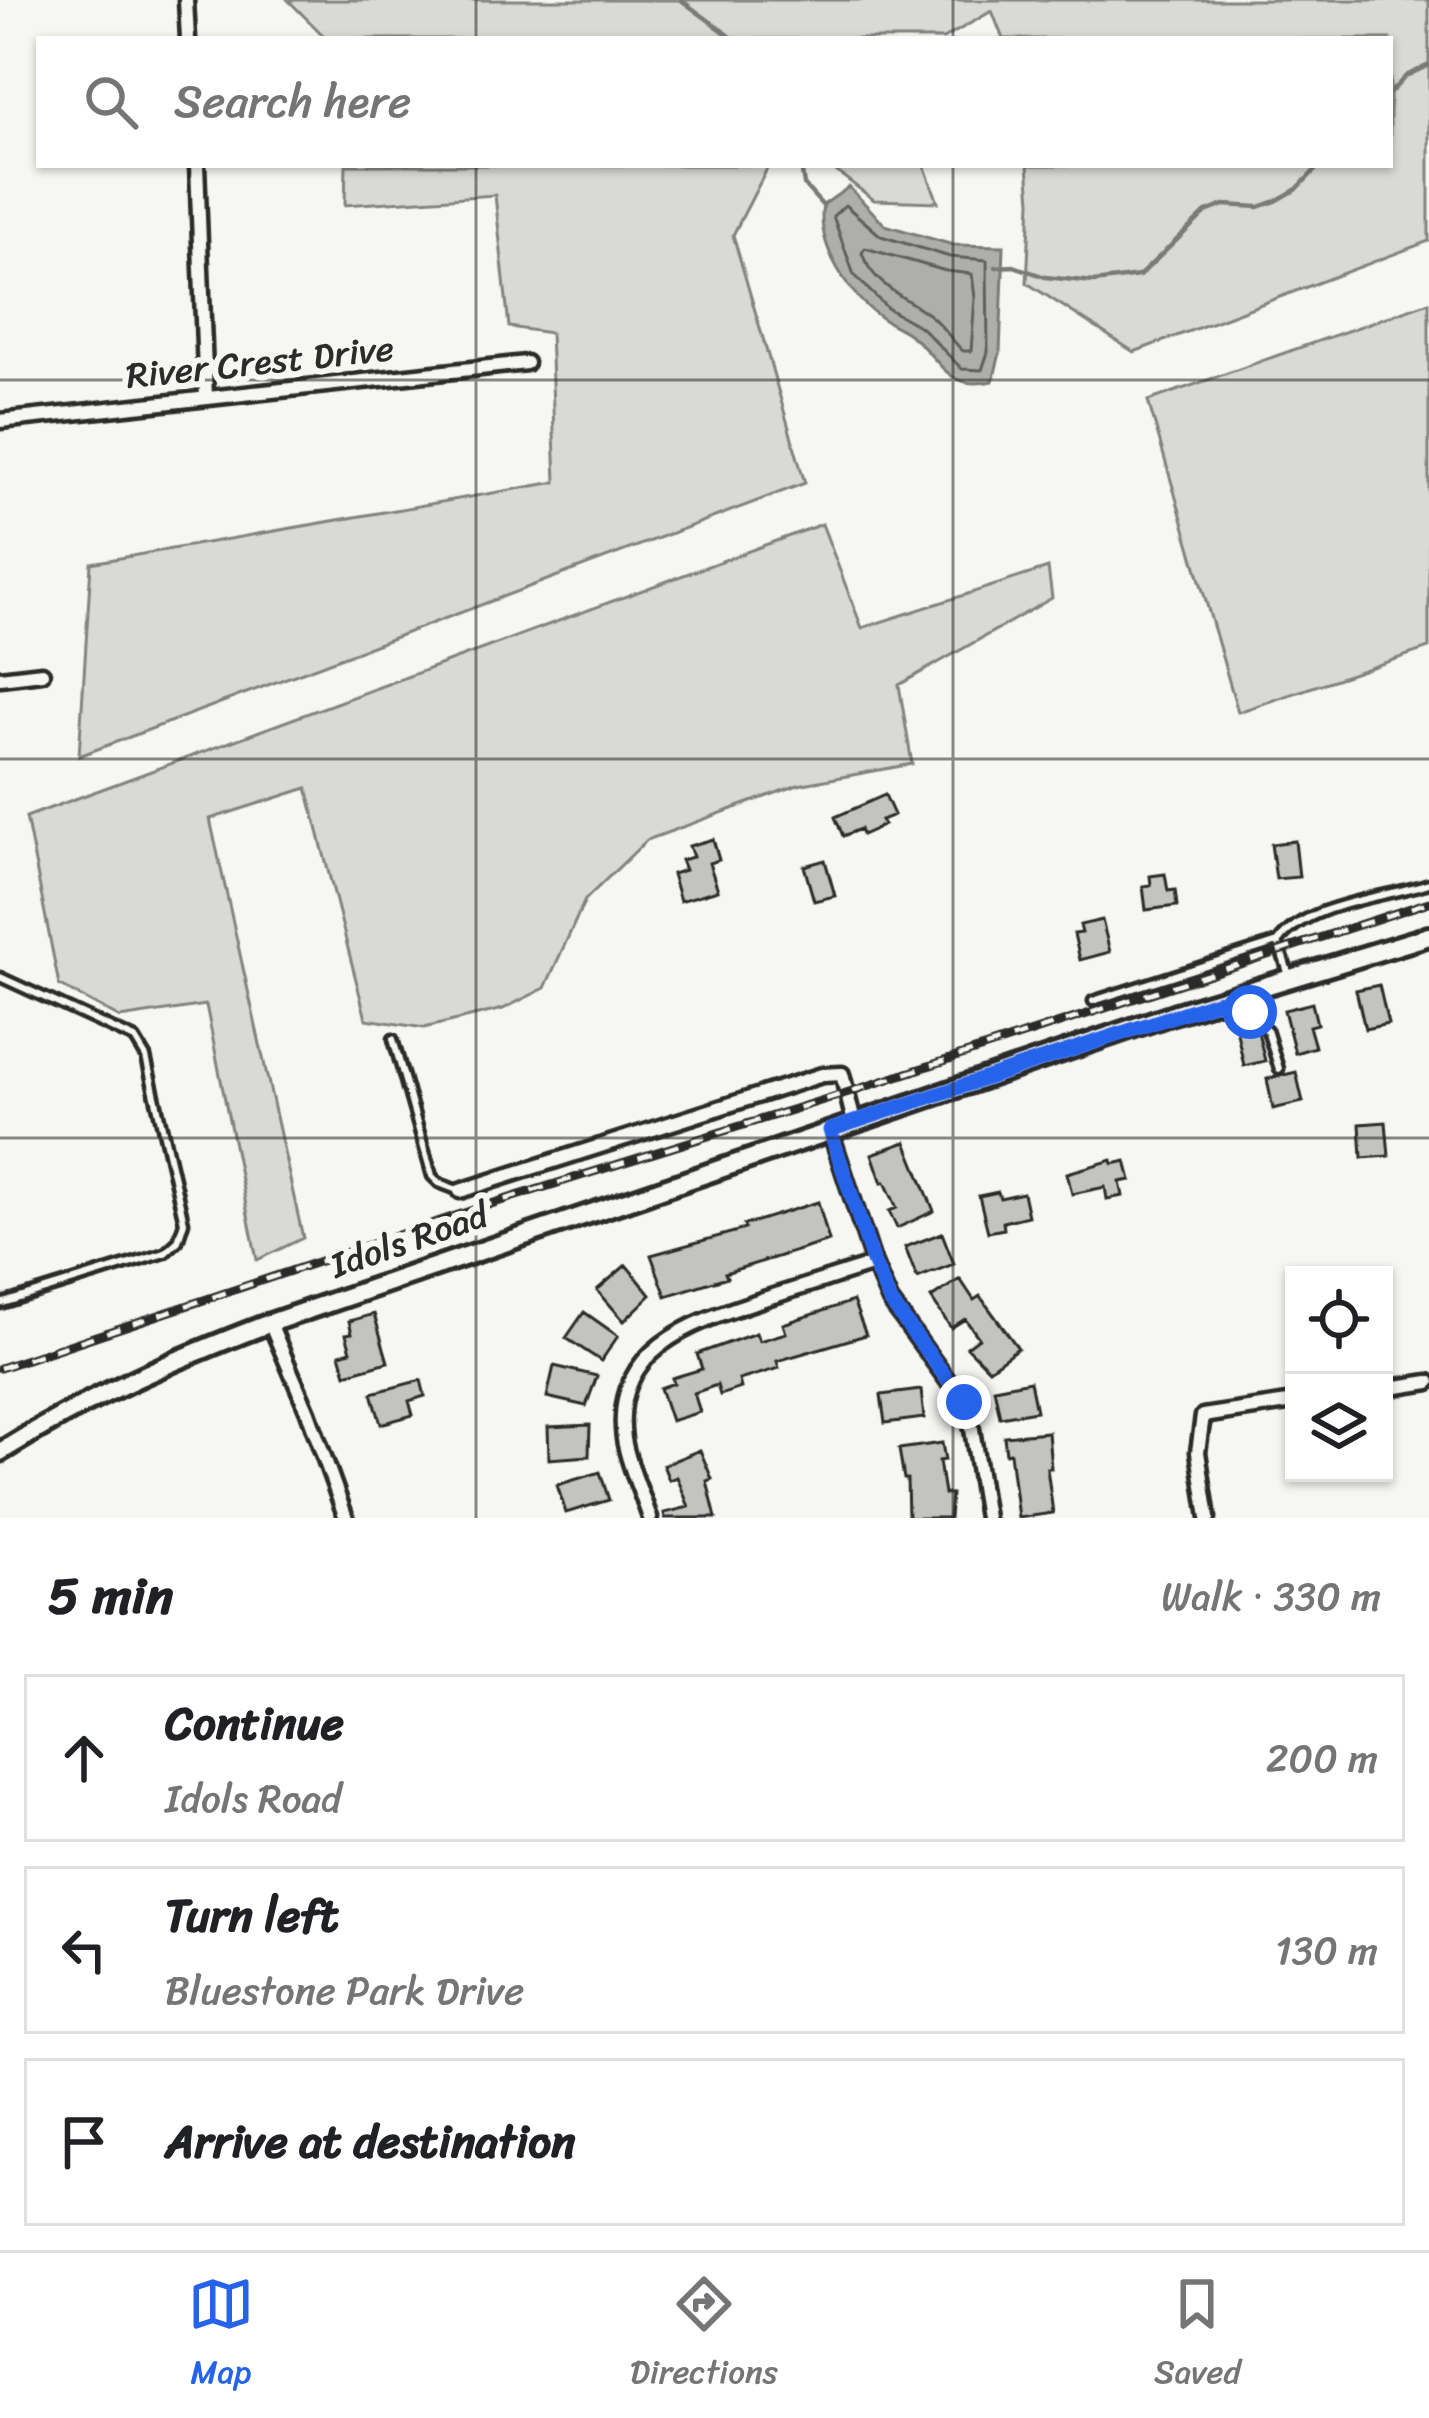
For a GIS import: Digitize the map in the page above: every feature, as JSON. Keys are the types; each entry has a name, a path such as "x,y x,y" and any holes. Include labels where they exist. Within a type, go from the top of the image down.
{"street":[{"path":"186,0 188,36"},
{"path":"197,168 206,398"},
{"name":"River Crest Drive","path":"0,421 526,363"},
{"path":"0,678 41,673"},
{"name":"Idols Road","path":"0,1453 115,1386 269,1323 830,1130 1429,936"},
{"name":"Idols Road","path":"460,1191 822,1075 842,1074 854,1122"},
{"path":"830,1130 874,1264 909,1331 934,1357 964,1402 986,1518"},
{"path":"650,1518 624,1441 623,1411 628,1389 652,1350 699,1322 874,1264"},
{"path":"269,1323 346,1518"},
{"path":"1393,1388 1429,1382"},
{"path":"1208,1518 1198,1452 1202,1416 1285,1403"}],"lane":[{"path":"1093,1001 1278,942 1298,922 1318,914 1429,883"},
{"path":"1278,942 1290,979"},
{"path":"0,977 135,1039 146,1057 184,1222 178,1240 165,1252 0,1304"},
{"path":"1243,993 1252,1017 1267,1030 1279,1069"},
{"path":"393,1039 432,1176 460,1191"}],"shaded area":[{"path":"288,0 1429,0 1429,241 1134,352 1027,283 1028,168 1393,168 1393,36 1002,36 992,11 948,36 324,36"},
{"path":"346,168 767,168 733,235 805,483 79,756 91,563 556,482 550,333 509,327 495,195 345,205"},
{"path":"832,168 925,168 938,202 874,200"},
{"path":"1429,302 1429,648 1238,712 1148,401"},
{"path":"822,524 862,628 1048,568 1052,598 899,685 912,764 798,785 647,840 585,900 545,988 503,1009 424,1028 366,1019 307,788 210,819 303,1238 257,1260 206,1005 120,1018 59,985 26,817"}],"water":[{"path":"849,187 885,225 953,245 1004,246 1000,353 993,381 956,379 848,284 830,253 822,221 823,205"}],"building":[{"path":"885,795 894,815 881,820 884,825 862,835 860,829 843,836 835,817"},
{"path":"713,839 719,860 709,863 718,890 680,901 672,874 685,870 681,860 693,857 689,846"},
{"path":"1295,841 1299,877 1276,879 1271,844"},
{"path":"825,860 835,896 814,901 804,866"},
{"path":"1165,874 1168,891 1175,890 1177,906 1146,910 1143,886 1151,885 1150,876"},
{"path":"1102,920 1110,952 1080,960 1074,934 1082,933 1080,925"},
{"path":"1379,985 1388,1024 1365,1029 1356,990"},
{"path":"1312,1003 1317,1024 1309,1026 1315,1047 1295,1053 1284,1010"},
{"path":"1250,1025 1258,1032 1265,1061 1244,1066 1236,1028"},
{"path":"1296,1072 1303,1102 1273,1109 1267,1079"},
{"path":"1386,1122 1389,1156 1362,1158 1360,1124"},
{"path":"906,1142 934,1211 897,1228 889,1211 897,1208 872,1154"},
{"path":"1112,1160 1113,1164 1126,1161 1131,1180 1120,1182 1123,1196 1107,1199 1105,1187 1072,1194 1067,1173"},
{"path":"998,1192 1000,1198 1023,1193 1028,1216 1003,1222 1004,1229 988,1232 979,1196"},
{"path":"818,1202 829,1241 666,1296 651,1255 745,1229 744,1225"},
{"path":"942,1233 954,1264 917,1278 905,1247"},
{"path":"626,1265 651,1295 624,1321 597,1290"},
{"path":"960,1279 974,1300 980,1296 1018,1348 989,1369 967,1347 979,1338 965,1319 951,1328 931,1298"},
{"path":"853,1301 866,1335 777,1361 779,1368 739,1380 741,1388 720,1395 717,1385 694,1393 700,1412 671,1421 660,1388 674,1383 672,1378 702,1369 697,1354 756,1333 759,1341 786,1333 783,1324"},
{"path":"584,1312 618,1336 601,1361 566,1338"},
{"path":"374,1314 388,1362 346,1374 340,1354 351,1351 346,1334 352,1333 349,1321"},
{"path":"554,1366 597,1376 586,1406 547,1397"},
{"path":"421,1380 425,1396 409,1401 413,1415 381,1424 372,1393"},
{"path":"1030,1381 1036,1411 1000,1417 994,1388"},
{"path":"921,1390 924,1418 885,1423 881,1395"},
{"path":"590,1425 589,1456 549,1459 548,1427"},
{"path":"1048,1432 1053,1513 1018,1518 1004,1436"},
{"path":"942,1443 945,1460 939,1461 944,1494 951,1494 949,1518 908,1518 907,1479 899,1449"},
{"path":"700,1450 712,1479 707,1481 716,1518 665,1518 664,1513 689,1507 677,1477 669,1480 663,1465"},
{"path":"600,1472 609,1500 566,1513 557,1485"}],"waterway":[{"path":"681,0 730,36"},
{"path":"1393,90 1406,76 1429,65"},
{"path":"801,168 804,185 823,206"},
{"path":"996,267 1014,266 1045,277 1094,282 1139,276 1206,212 1224,205 1259,207 1276,201 1297,189 1317,168"}],"railway":[{"path":"0,1368 494,1203 1429,902"}],"route":[{"path":"964,1402 890,1301 830,1130 1243,993 1250,1012"}]}
